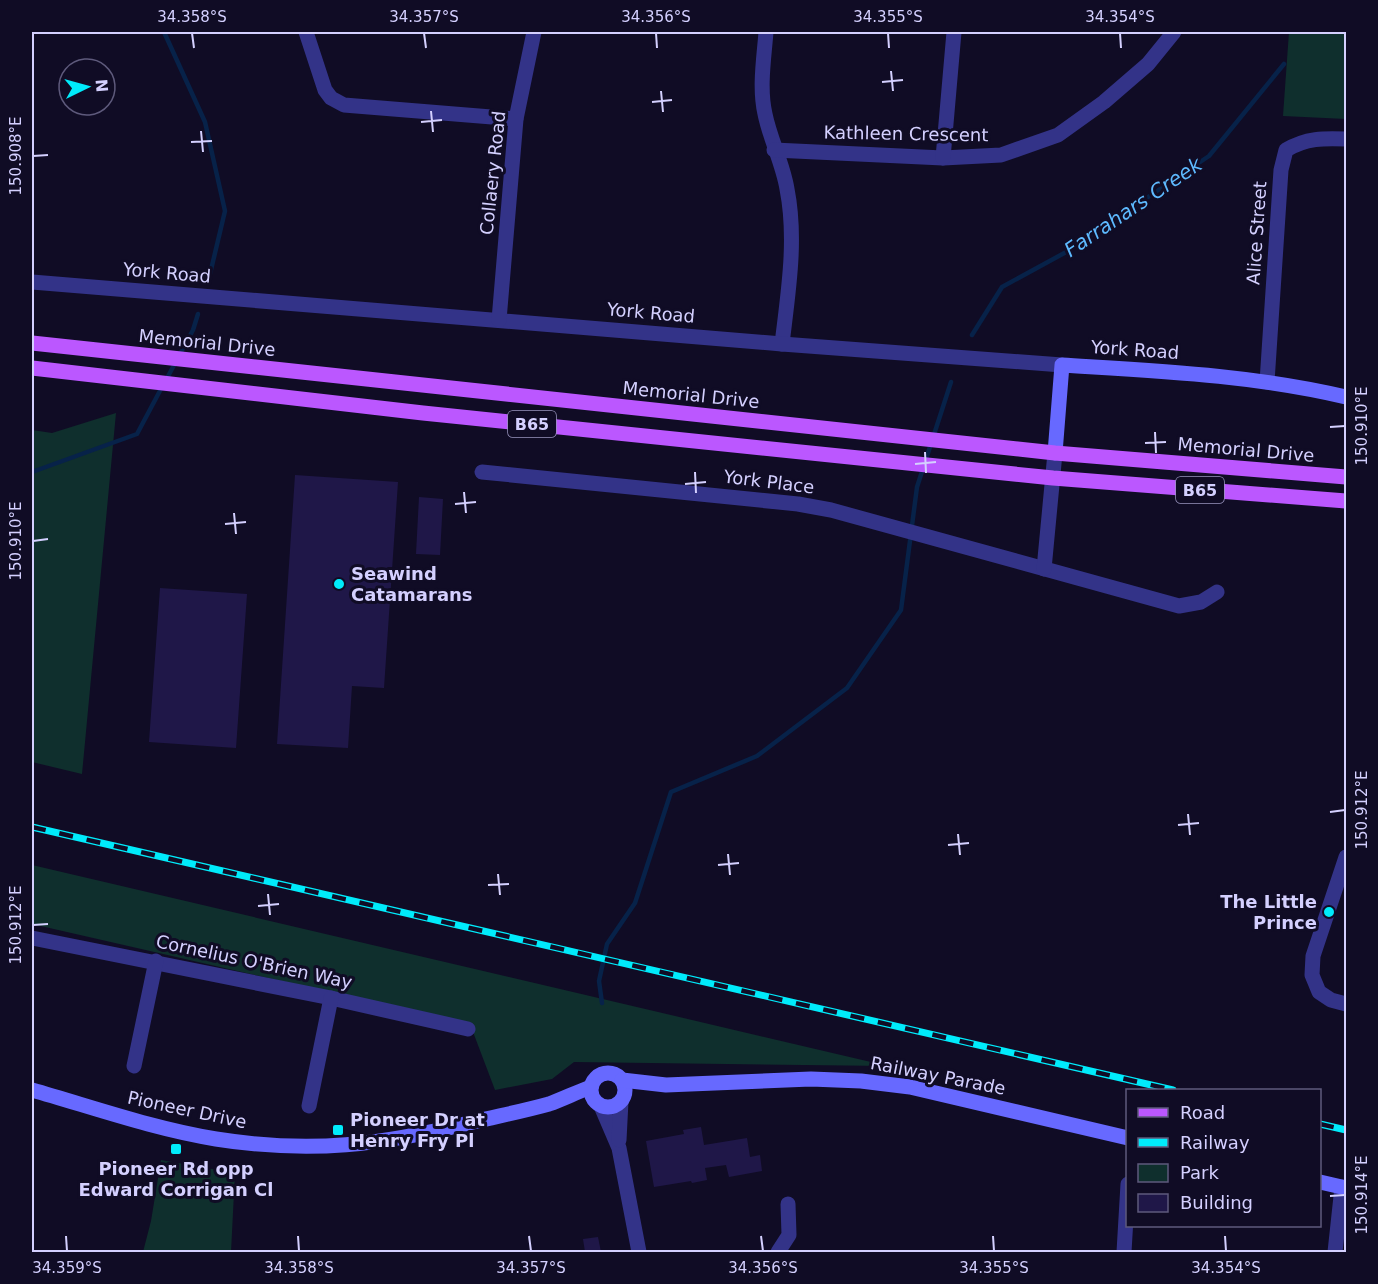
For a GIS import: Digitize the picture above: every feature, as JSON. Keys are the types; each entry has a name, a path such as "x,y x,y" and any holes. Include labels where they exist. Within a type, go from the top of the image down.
{"main road":[{"name":"Memorial Drive","path":"32,343 1055,453 1347,477"},
{"name":"York Road","path":"1062,365 1210,375 1308,388 1347,398"},
{"path":"1055,453 1062,365"},
{"name":"B65","path":"32,368 423,413 970,470 1347,501"},
{"path":"622,1099 624,1086 622,1080 616,1075 604,1073 594,1079 591,1087 592,1098 598,1104 611,1107 622,1099 666,1085"},
{"name":"Railway Parade","path":"666,1085 811,1079 861,1080 910,1087 1126,1138"},
{"path":"622,1080 666,1085"},
{"name":"Pioneer Drive","path":"32,1090 184,1133 283,1147 354,1145 388,1141 549,1103 591,1087"},
{"name":"Pioneer Drive","path":"549,1103 598,1104"},
{"path":"1321,1182 1344,1188"}],"street":[{"path":"306,32 325,90 331,98 344,105 516,119"},
{"name":"Collaery Road","path":"499,320 516,119 534,32"},
{"path":"766,32 763,71 764,111 787,187 792,231 782,344"},
{"path":"943,158 954,32"},
{"name":"Kathleen Crescent","path":"774,150 943,158 1001,155 1058,135 1104,102 1148,64 1174,32"},
{"name":"Alice Street","path":"1267,382 1281,170 1286,150 1298,143 1320,138 1347,139"},
{"name":"York Road","path":"32,282 1062,365"},
{"path":"1044,569 1055,453"},
{"name":"York Place","path":"482,472 798,504 831,510 1179,606 1201,602 1217,592"},
{"path":"1347,857 1313,957 1312,975 1319,992 1331,1000 1347,1004"},
{"name":"Cornelius O'Brien Way","path":"32,938 331,998 468,1029"},
{"path":"134,1066 156,962"},
{"path":"309,1106 331,998"},
{"path":"622,1099 619,1148 639,1252"},
{"path":"598,1104 619,1148"},
{"path":"1335,1252 1344,1188"},
{"path":"778,1252 789,1235 788,1204"},
{"path":"1124,1252 1126,1218"}],"green space":[{"path":"1289,32 1346,32 1346,119 1283,116"},
{"path":"116,413 82,774 32,762 32,430 52,433"},
{"path":"32,865 888,1066 574,1062 552,1079 495,1090 470,1024 32,924"},
{"path":"161,1160 235,1173 231,1252 143,1252 151,1221"}],"building":[{"name":"Seawind Catamarans","path":"295,475 398,482 384,688 352,686 348,748 277,744"},
{"path":"419,497 443,499 440,555 416,554"},
{"path":"160,588 247,594 236,748 149,742"},
{"path":"701,1127 704,1145 747,1138 750,1157 760,1155 762,1171 729,1177 726,1165 705,1168 707,1180 654,1187 646,1141 684,1134 683,1130"},
{"path":"598,1237 601,1252 585,1252 583,1239"}],"waterway":[{"path":"164,32 205,122 225,211 210,274"},
{"name":"Farrahars Creek","path":"972,335 1002,287 1068,251 1209,156 1284,64"},
{"path":"166,380 193,330 198,314"},
{"name":"Farrahars Creek","path":"602,1003 599,981 607,944 635,903 671,792 757,756 847,688 901,610 917,487 951,382"},
{"path":"32,472 137,434 162,387"}],"railway":[{"path":"32,827 1169,1089"},
{"path":"1321,1124 1346,1130"}],"place":[{"name":"Seawind Catamarans","path":"339,584"},
{"name":"The Little Prince","path":"1329,912"},
{"name":"Pioneer Dr at Henry Fry Pl","path":"338,1130"},
{"name":"Pioneer Rd opp Edward Corrigan Cl","path":"176,1149"}]}
